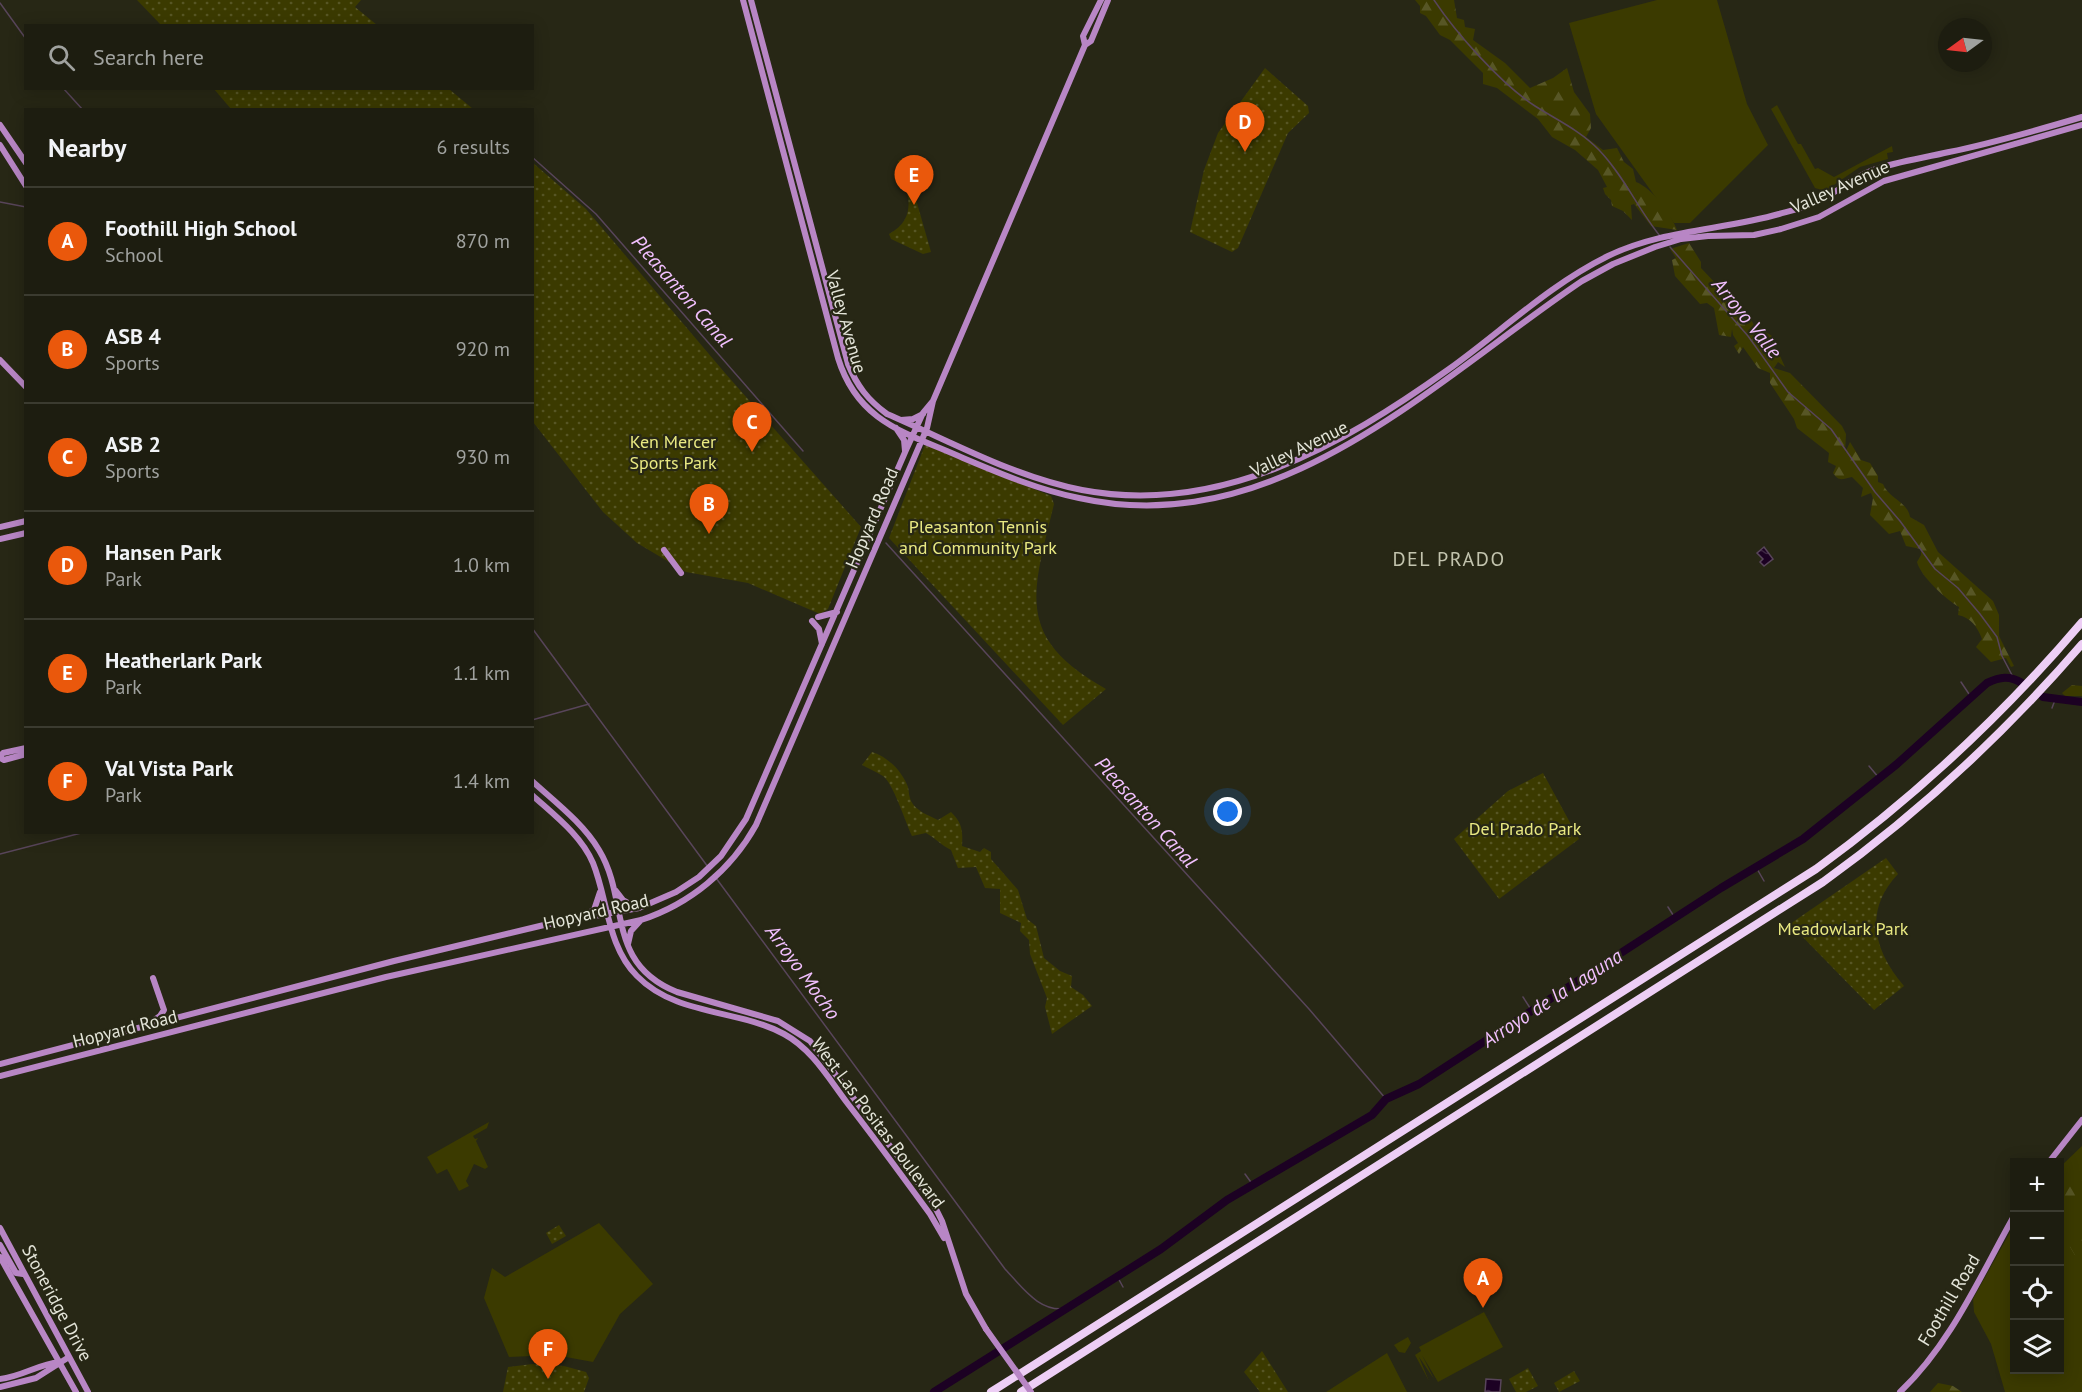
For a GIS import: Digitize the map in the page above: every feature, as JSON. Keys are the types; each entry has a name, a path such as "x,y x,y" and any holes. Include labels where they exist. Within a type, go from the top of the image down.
{"highway":[{"path":"991,1392 1794,885 1907,799 2008,705 2082,622"},
{"path":"1021,1392 1801,897 1917,810 1989,743 2082,644"}],"main road":[{"name":"Valley Avenue","path":"743,0 843,373 857,398 867,410 934,445 1023,482 1081,499 1170,505 1235,493 1281,477 1312,463 1408,408 1461,372 1536,312 1582,281 1652,244"},
{"name":"Valley Avenue","path":"751,0 848,363 856,384 871,402 899,420 1026,473 1082,490 1169,496 1242,482 1278,469 1338,439 1433,380 1531,305 1577,273 1609,255 1738,225 1814,204 1859,176 1879,168 2082,117"},
{"name":"Hopyard Road","path":"0,1076 386,977 641,920 663,911 706,886 728,865 756,825 926,431 931,418 933,401 1084,45 1083,36 1101,0"},
{"name":"Hopyard Road","path":"1084,45 1091,41 1108,0"},
{"path":"0,125 24,160"},
{"name":"Valley Avenue","path":"1679,237 1754,235 1781,229 1819,217 1884,181 2082,125"},
{"path":"0,145 24,183"},
{"path":"0,360 24,385"},
{"name":"Hopyard Road","path":"0,1064 394,961 574,920 638,908 676,892 699,877 721,856 746,819 913,435 923,413 933,401"},
{"path":"899,420 913,419 923,413"},
{"path":"931,418 933,430 946,440"},
{"path":"896,427 903,440 905,453"},
{"path":"915,456 926,447 934,445"},
{"path":"0,527 24,521"},
{"path":"0,539 24,533"},
{"path":"664,550 681,573"},
{"path":"822,644 815,619 837,612"},
{"path":"24,748 3,753 0,757 4,760 24,755"},
{"name":"West Las Positas Boulevard","path":"534,783 592,840 607,866 627,945 641,968 671,990 778,1022 810,1041 932,1201 966,1294 986,1329 1031,1392"},
{"name":"West Las Positas Boulevard","path":"534,797 577,838 592,862 610,926 619,948 636,975 657,993 675,1001 772,1028 803,1047 930,1214 950,1248"},
{"path":"612,884 622,900 638,908"},
{"path":"574,920 594,910 600,889"},
{"path":"627,945 631,931 641,920"},
{"path":"139,1028 158,1018 163,1011 153,978"},
{"path":"2052,1158 2082,1123"},
{"name":"Foothill Road","path":"1900,1392 1932,1357 2010,1223"},
{"name":"Stoneridge Drive","path":"0,1228 88,1392"},
{"path":"0,1245 16,1273 23,1274"},
{"name":"Stoneridge Drive","path":"0,1257 76,1392"},
{"path":"0,1387 36,1378 53,1370 69,1357"},
{"path":"0,1380 34,1371 49,1363 60,1362"}],"green space":[{"path":"137,0 361,0 355,7 376,24 160,24"},
{"path":"1415,0 1454,0 1457,18 1464,20 1465,27 1475,29 1473,40 1505,63 1530,88 1553,78 1567,68 1574,92 1590,114 1591,128 1586,137 1603,150 1617,148 1624,162 1633,169 1636,182 1660,202 1677,230 1651,226 1634,204 1631,205 1632,220 1623,211 1612,206 1603,188 1607,187 1598,170 1575,150 1552,137 1538,119 1497,88 1483,84 1483,73 1450,40 1440,35 1426,16 1420,13 1420,6"},
{"path":"1657,0 1717,0 1747,104 1768,145 1690,223 1674,223 1596,114 1569,23"},
{"path":"1265,68 1308,106 1309,113 1288,133 1238,248 1232,252 1190,232 1204,170 1218,133"},
{"path":"215,90 450,90 472,108 230,108"},
{"path":"1777,105 1798,144 1801,144 1815,169 1818,168 1834,177 1892,146 1893,152 1887,153 1888,159 1860,167 1825,191 1815,188 1771,109"},
{"path":"910,159 919,191 915,196 931,252 923,254 891,239 889,234 899,227 908,210 907,191 898,160"},
{"name":"Ken Mercer Sports Park","path":"534,164 586,209 725,373 861,527 828,609 820,614 748,583 686,572 637,543 603,512 534,423"},
{"path":"1689,243 1701,262 1701,268 1734,303 1735,309 1748,314 1754,325 1772,336 1769,343 1777,351 1776,355 1780,356 1785,367 1778,362 1774,368 1790,373 1842,426 1846,434 1845,453 1850,442 1861,460 1870,463 1878,476 1878,482 1883,484 1889,493 1906,507 1910,517 1924,525 1938,552 1993,601 1999,615 1999,636 2014,666 2011,667 2006,658 1991,662 1976,647 1982,639 1976,626 1967,618 1958,615 1959,607 1935,588 1919,568 1917,562 1921,549 1906,546 1900,531 1889,534 1870,515 1873,498 1871,493 1861,497 1863,488 1852,477 1841,479 1835,476 1833,473 1836,466 1828,462 1829,453 1797,428 1794,419 1770,383 1770,373 1758,368 1743,347 1739,354 1734,346 1738,343 1732,329 1731,337 1719,335 1714,308 1707,303 1700,304 1675,276 1672,260 1676,258 1670,249"},
{"name":"Pleasanton Tennis and Community Park","path":"925,445 1051,496 1054,504 1040,563 1037,610 1043,631 1056,651 1076,670 1106,689 1063,725 889,538"},
{"path":"2072,685 2082,686 2082,696 2065,696 2062,693"},
{"path":"872,752 884,757 898,770 908,787 910,799 916,807 938,820 951,812 961,827 962,846 980,852 984,848 991,852 991,859 1018,890 1027,919 1036,926 1044,958 1060,971 1072,976 1071,987 1083,995 1092,1006 1052,1034 1045,1007 1047,998 1030,954 1029,940 1020,931 1021,923 1000,913 1000,889 985,888 976,867 958,868 951,850 926,833 912,836 887,780 862,765"},
{"name":"Del Prado Park","path":"1543,773 1579,839 1499,899 1454,839 1508,791"},
{"name":"Meadowlark Park","path":"1886,858 1898,874 1880,902 1877,931 1885,959 1904,986 1874,1010 1790,924"},
{"path":"489,1122 487,1128 473,1136 475,1139 478,1138 476,1141 488,1167 485,1169 474,1164 466,1181 469,1186 459,1191 447,1169 437,1174 427,1157"},
{"path":"2082,1146 2082,1392 2005,1392 1991,1344 1974,1312 1973,1299 2010,1232 2010,1374 2064,1374 2064,1163"},
{"path":"2064,1174 2082,1181 2082,1207 2064,1196"},
{"path":"599,1223 653,1284 620,1314 593,1362 555,1355 509,1357 484,1298 492,1268 505,1277"},
{"path":"559,1225 566,1236 552,1244 546,1233"},
{"path":"2082,1235 2082,1267 2064,1237"},
{"path":"1484,1312 1503,1347 1438,1382 1422,1355 1434,1379 1419,1357 1429,1381 1415,1355 1421,1351 1419,1347"},
{"path":"1408,1337 1411,1343 1405,1353 1399,1352 1394,1345"},
{"path":"1262,1351 1288,1392 1260,1392 1244,1372"},
{"path":"1387,1353 1407,1392 1326,1392"},
{"path":"533,1364 564,1366 586,1372 589,1378 584,1392 503,1392 508,1367"},
{"path":"1528,1368 1538,1386 1526,1392 1516,1392 1509,1379"},
{"path":"1574,1371 1580,1381 1559,1392 1554,1383"},
{"path":"1938,1383 1953,1386 1962,1392 1930,1392"}],"water":[{"path":"1764,547 1773,559 1764,566 1760,562 1763,559 1757,553"},
{"path":"1486,1379 1501,1380 1500,1392 1485,1392"}],"waterway":[{"name":"Arroyo Valle","path":"1434,0 1467,42 1508,85 1535,106 1577,131 1599,150 1660,236"},
{"name":"Arroyo Mocho","path":"0,3 24,36"},
{"name":"Arroyo Mocho","path":"65,90 81,108"},
{"name":"Pleasanton Canal","path":"534,159 596,214 803,451"},
{"path":"0,202 24,207"},
{"name":"Arroyo Valle","path":"1670,247 1748,336 1788,392 1831,429 1875,492 1900,521 1935,569 1958,588 1980,614 1997,637 2002,656 2013,677"},
{"name":"Pleasanton Canal","path":"886,543 1309,1009 1386,1099"},
{"name":"Arroyo Mocho","path":"534,631 708,867"},
{"name":"Arroyo de la Laguna","path":"934,1392 1161,1249 1227,1200 1372,1115 1386,1099 1419,1084 1721,888 1803,839 1897,764 1987,683 2005,678 2022,683"},
{"path":"1961,682 1971,697"},
{"name":"Arroyo de la Laguna","path":"2043,697 2082,702"},
{"path":"2052,708 2055,700"},
{"path":"534,719 589,704"},
{"path":"1869,766 1879,778"},
{"path":"0,854 77,834"},
{"path":"1756,867 1764,881"},
{"name":"Arroyo Mocho","path":"716,878 1005,1269 1032,1298 1040,1303 1058,1309 1068,1308"},
{"path":"1668,907 1675,918"},
{"path":"1523,997 1532,1011"},
{"path":"1245,1174 1253,1185"},
{"path":"1117,1276 1123,1287"}],"place":[{"name":"Hansen Park","path":"1245,152"},
{"name":"Heatherlark Park","path":"914,205"},
{"name":"ASB 2","path":"752,452"},
{"name":"ASB 4","path":"709,534"},
{"name":"Foothill High School","path":"1483,1308"},
{"name":"Val Vista Park","path":"548,1379"}],"district":[{"name":"DEL PRADO","path":"1449,559"}]}
